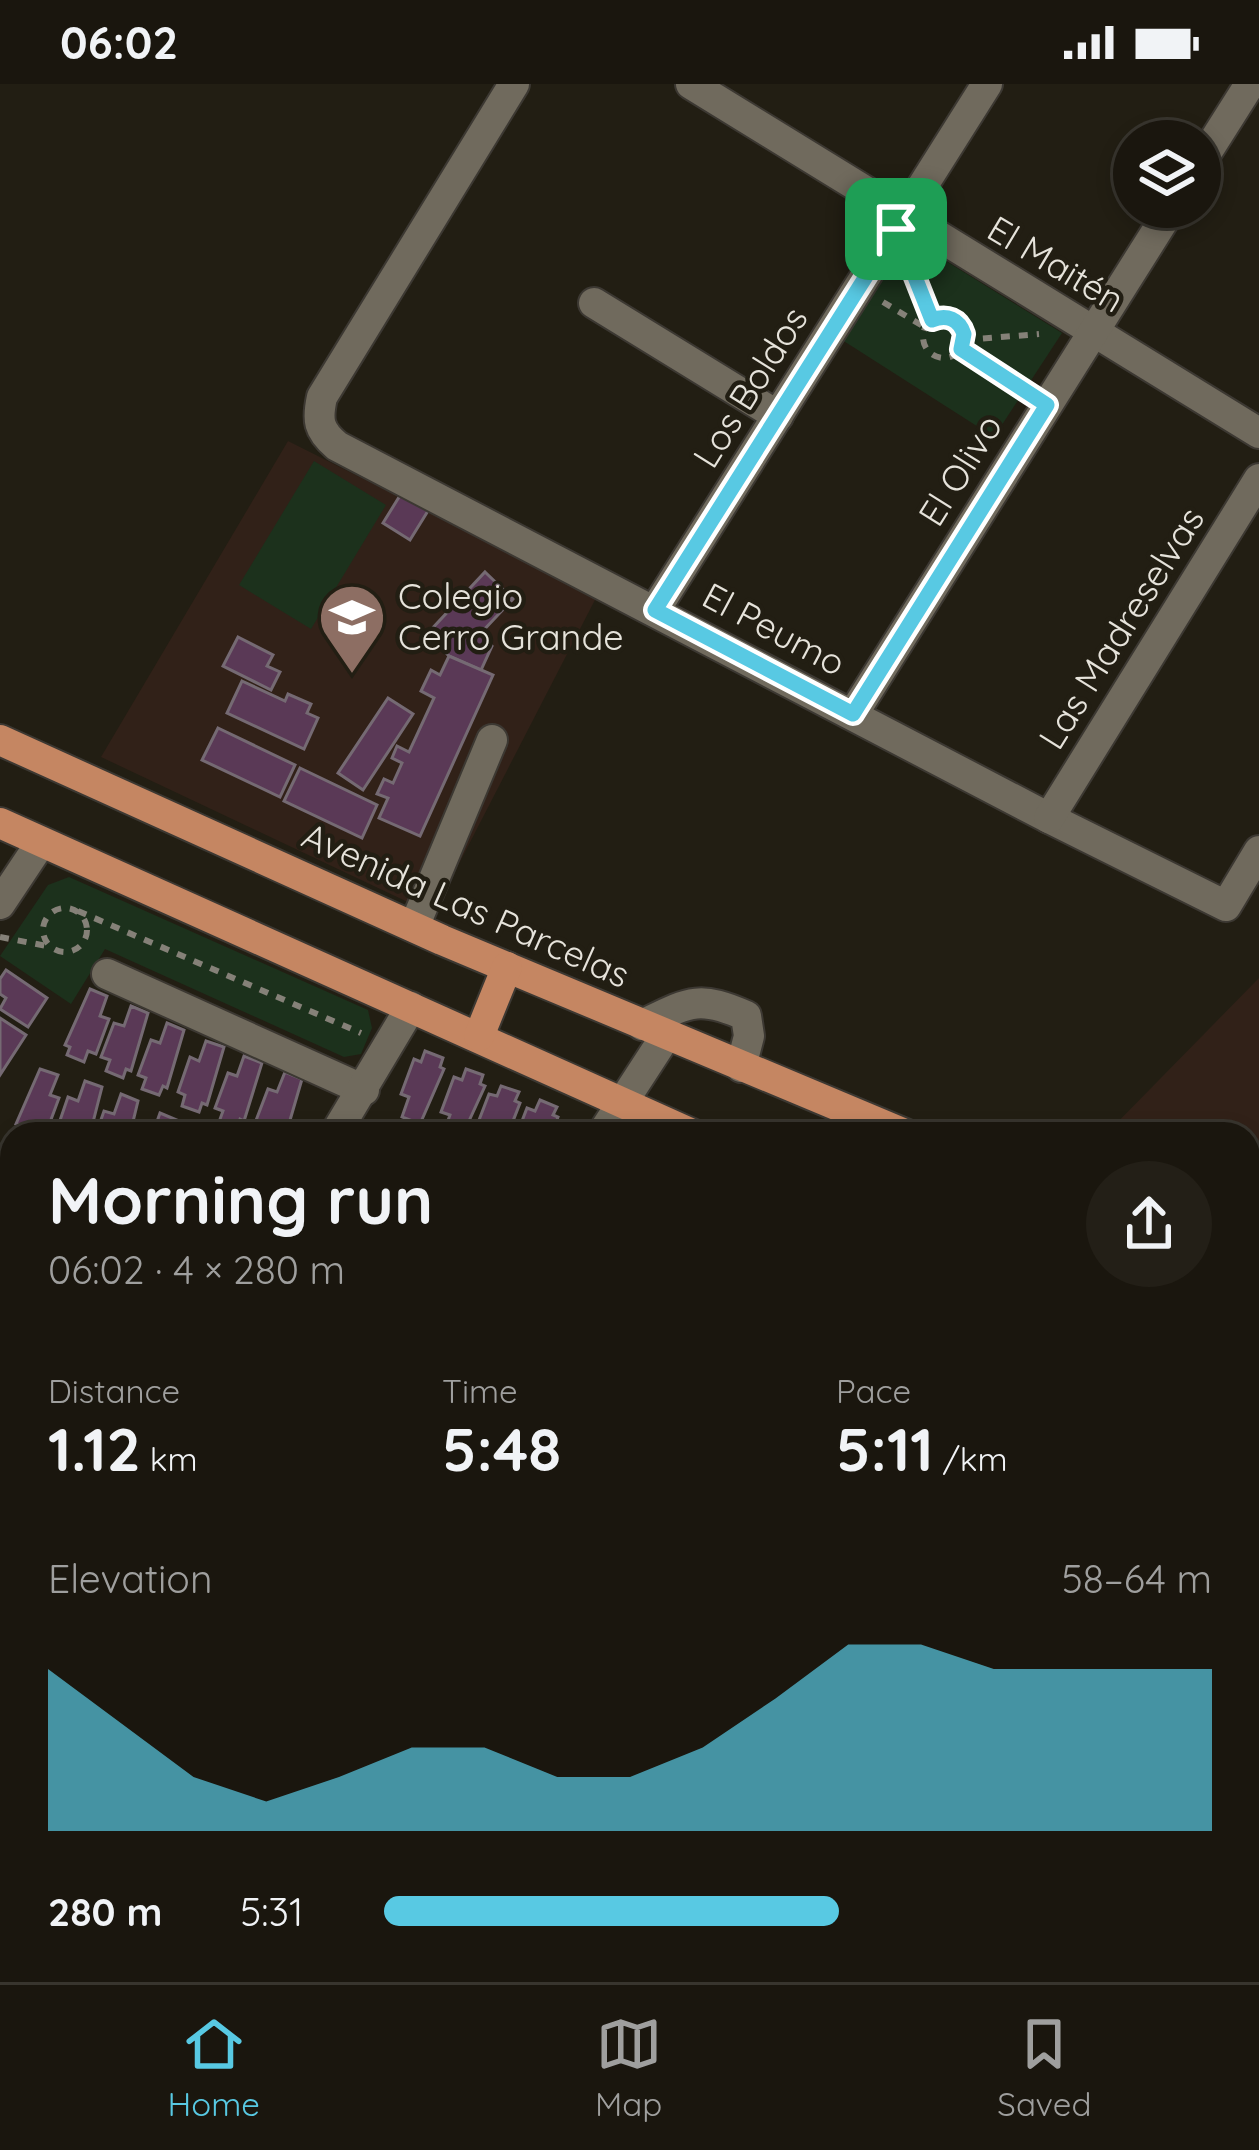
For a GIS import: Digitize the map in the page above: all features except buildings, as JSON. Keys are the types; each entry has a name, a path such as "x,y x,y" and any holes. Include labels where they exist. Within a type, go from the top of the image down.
{"main road":[{"name":"Avenida Las Parcelas","path":"0,740 414,927 875,1122"},
{"path":"0,823 666,1122"},
{"path":"479,1036 507,967"}],"street":[{"name":"El Peumo","path":"514,84 322,397 317,419 322,433 337,446 1226,906 1259,851"},
{"name":"El Maitén","path":"691,84 899,223 1259,433"},
{"name":"Los Boldos","path":"655,610 987,84"},
{"path":"1221,130 1250,84"},
{"name":"El Olivo","path":"853,714 1158,228"},
{"path":"594,302 778,416"},
{"name":"Las Madreselvas","path":"1049,818 1259,479"},
{"path":"414,927 492,740"},
{"path":"0,904 40,844"},
{"path":"107,974 364,1090"},
{"path":"611,1122 624,1103 655,1029 690,1002 717,1003 746,1016 749,1036 741,1066"},
{"path":"343,1122 411,1006"}],"path":[{"path":"899,223 932,320"},
{"path":"859,287 926,328"},
{"path":"932,320 952,319 962,327 963,345"},
{"path":"932,320 926,328 925,346 934,356 947,358 963,345 1091,331"},
{"path":"963,345 1047,405"},
{"path":"50,946 43,934 50,913 64,908 78,911 389,1045"},
{"path":"0,937 70,951 83,944 88,930 78,911"}],"shaded area":[{"name":"Colegio Cerro Grande","path":"288,441 597,596 433,914 101,757"},
{"path":"1259,978 1259,1122 1118,1122"}],"green space":[{"path":"904,235 1062,333 994,437 839,338"},
{"path":"314,461 386,505 311,629 239,585"},
{"path":"69,877 368,1010 372,1028 361,1054 344,1057 105,949 71,1004 0,956 48,885"}],"place":[{"name":"Colegio Cerro Grande","path":"352,676"}],"route":[{"path":"896,229 932,320 946,316 958,322 964,334 961,349 1047,405 853,714 655,610 896,229"}]}
